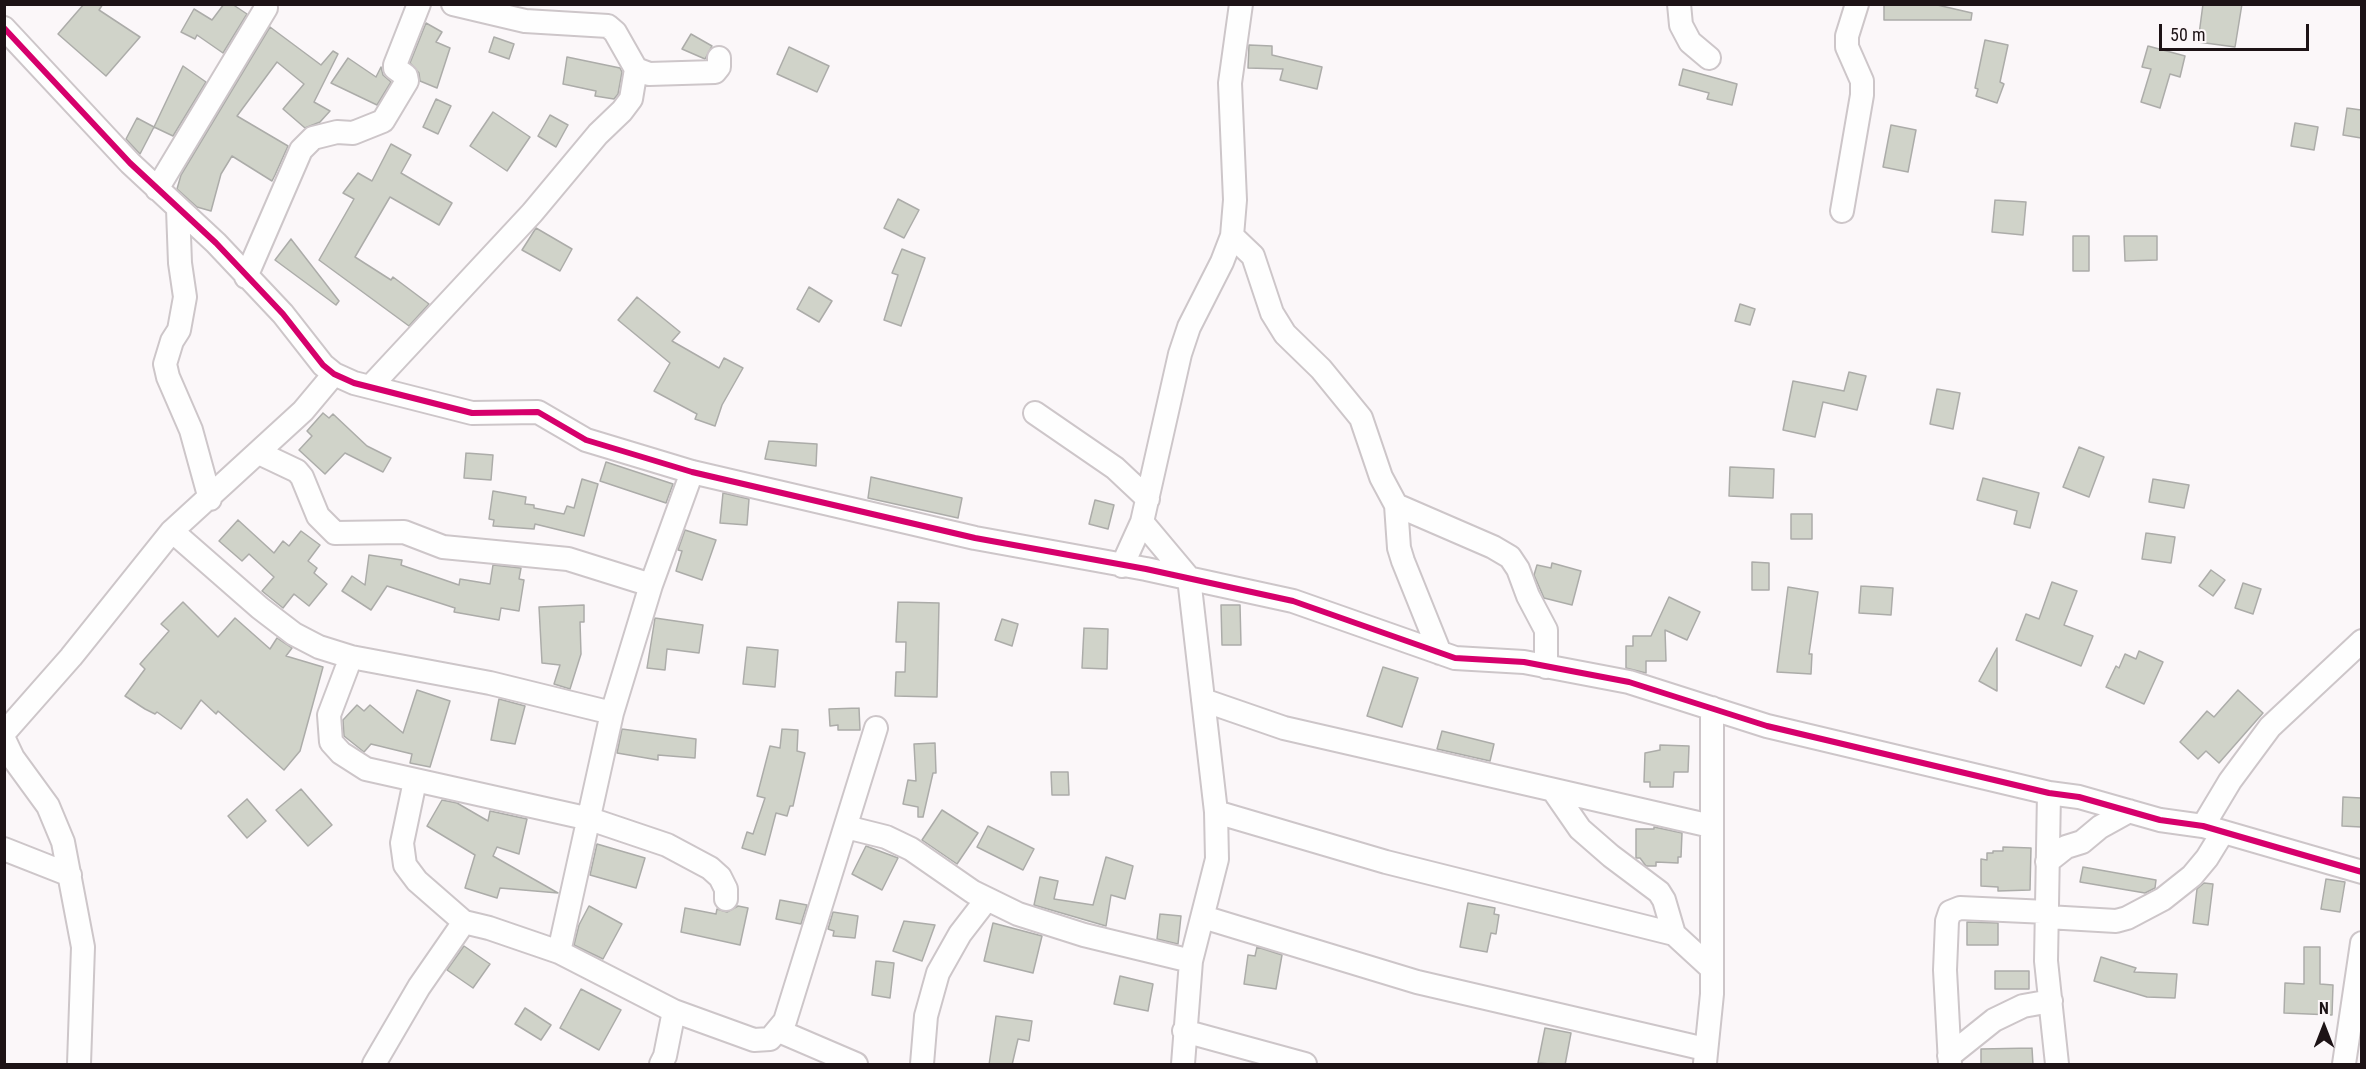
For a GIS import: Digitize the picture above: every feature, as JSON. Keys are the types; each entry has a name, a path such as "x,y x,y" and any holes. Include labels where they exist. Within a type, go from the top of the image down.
{"street":[{"path":"157,189 266,8 265,4"},
{"path":"246,277 301,150 313,138 337,132 353,133 383,121 407,81 406,76 395,68 395,65 419,4"},
{"path":"370,387 532,213 598,134 631,99 636,69 615,32 608,26 525,21 453,4"},
{"path":"1122,566 1142,522 1180,354 1189,327 1232,237 1235,200 1230,83 1241,4"},
{"path":"1678,4 1681,25 1690,42 1709,58"},
{"path":"1842,211 1862,96 1862,81 1848,47 1847,36 1857,4"},
{"path":"4,27 130,163 216,243 283,314 334,374 370,387 472,413 538,412 586,440 692,472 975,538 1189,578 1293,601 1455,658 1524,662 1629,682 1767,726 2049,793 2079,797 2160,820 2213,829 2361,872"},
{"path":"636,69 649,74 715,72 719,67 719,58"},
{"path":"178,208 180,263 185,297 179,330 172,341 165,364 168,378 191,430 210,499"},
{"path":"1232,237 1253,256 1272,313 1285,334 1322,369 1361,418 1381,477 1396,504 1399,548 1440,653"},
{"path":"4,733 71,657 172,531 260,453 303,411 334,374"},
{"path":"1035,413 1115,468 1148,499"},
{"path":"260,453 302,477 318,516 335,533 404,532 442,547 465,551 568,559 651,585"},
{"path":"559,952 612,713 651,585 692,472"},
{"path":"1396,504 1493,547 1510,557 1518,569 1528,596 1546,630 1546,667"},
{"path":"1142,522 1189,578 1216,812 1217,859 1191,961 1183,1065"},
{"path":"172,531 260,608 294,634 319,647 351,657 490,683 612,713"},
{"path":"1949,1060 1945,970 1947,921 1950,912 1960,908 2116,921 2127,918 2163,899 2192,876 2207,858 2213,829 2230,781 2270,727 2361,641"},
{"path":"351,657 329,715 331,742 341,753 366,769 590,819 667,845 710,868 720,877 726,889 726,899"},
{"path":"1203,700 1284,728 1711,826"},
{"path":"1203,916 1417,982 1705,1057 1712,994 1712,708"},
{"path":"415,781 402,843 405,865 417,881 464,922 489,927 559,952 674,1011 754,1040 770,1039 786,1021 876,728"},
{"path":"4,739 13,758 48,806 63,842 83,947 84,979 79,1023 79,1065"},
{"path":"1553,790 1580,829 1659,892 1664,900 1674,934"},
{"path":"2049,793 2046,961 2057,1065"},
{"path":"2047,862 2066,847 2082,842 2100,827 2129,811"},
{"path":"1216,812 1386,862 1674,934 1711,968"},
{"path":"846,827 886,837 911,849 987,899 1018,914 1084,936 1191,961"},
{"path":"4,849 70,875"},
{"path":"922,1065 926,1016 938,973 960,934 987,899"},
{"path":"374,1065 419,987 464,922"},
{"path":"2344,1065 2361,943"},
{"path":"1949,1060 1994,1020 2023,1006 2050,1001"},
{"path":"661,1065 674,1011"},
{"path":"779,1031 856,1065"},
{"path":"1184,1031 1305,1065"}],"building":[{"path":"84,4 103,4 99,10 140,37 106,76 58,34"},
{"path":"224,4 232,4 247,14 223,53 197,35 195,39 181,32 194,9 212,20"},
{"path":"1884,4 1933,4 1972,13 1971,20 1884,20"},
{"path":"2203,4 2242,4 2235,47 2198,42"},
{"path":"426,23 442,32 436,42 450,48 437,88 420,81 419,73 410,63"},
{"path":"270,27 321,65 333,51 338,54 314,102 330,111 320,122 305,128 283,109 304,84 277,62 237,116 288,146 272,181 232,156 221,174 211,211 197,207 177,189 181,175"},
{"path":"691,34 712,46 705,59 682,49"},
{"path":"494,37 514,44 509,59 489,52"},
{"path":"1985,40 2008,45 2000,82 2004,84 1997,103 1976,96 1978,89 1975,88"},
{"path":"1249,45 1272,46 1272,55 1322,67 1317,89 1280,80 1283,69 1248,68"},
{"path":"2148,46 2185,56 2180,77 2170,74 2160,108 2141,102 2151,69 2142,67"},
{"path":"789,47 829,66 817,92 777,74"},
{"path":"567,57 620,68 622,72 618,94 614,99 595,96 596,91 563,84"},
{"path":"348,58 376,77 381,67 383,75 391,82 377,105 331,83"},
{"path":"183,66 206,82 173,136 154,127"},
{"path":"1683,69 1737,84 1732,105 1707,99 1709,93 1679,85"},
{"path":"436,99 451,106 438,134 423,127"},
{"path":"2347,108 2361,110 2361,138 2343,135"},
{"path":"493,112 530,137 507,171 470,146"},
{"path":"550,115 568,125 556,147 538,136"},
{"path":"137,118 154,127 140,154 126,139"},
{"path":"2295,123 2318,127 2314,150 2291,146"},
{"path":"1891,125 1916,130 1908,172 1883,167"},
{"path":"391,144 411,155 401,173 452,203 439,225 390,197 355,257 391,280 393,277 429,304 409,326 319,260 354,199 343,193 358,173 372,181"},
{"path":"898,199 919,210 904,238 884,228"},
{"path":"1995,200 2026,202 2023,235 1992,232"},
{"path":"536,228 572,249 560,271 522,250"},
{"path":"2073,236 2089,236 2089,271 2073,271"},
{"path":"2124,236 2157,236 2157,260 2125,261"},
{"path":"291,239 339,301 336,305 275,260"},
{"path":"902,249 925,258 901,326 884,320 898,275 892,273"},
{"path":"809,287 832,301 819,322 797,309"},
{"path":"637,297 680,332 672,341 719,368 724,358 743,368 722,405 715,426 695,419 697,414 654,391 670,363 618,320"},
{"path":"1740,304 1755,309 1750,325 1735,321"},
{"path":"1849,372 1866,376 1857,410 1823,402 1815,437 1783,430 1793,381 1844,391"},
{"path":"1937,389 1960,393 1953,429 1930,424"},
{"path":"323,413 329,418 333,414 367,446 391,458 383,472 345,453 325,474 299,450 312,436 307,431"},
{"path":"769,441 817,444 816,466 765,459"},
{"path":"2079,447 2104,457 2089,497 2063,487"},
{"path":"466,453 493,455 491,480 464,478"},
{"path":"606,462 673,484 666,503 600,481"},
{"path":"1730,467 1774,469 1773,498 1729,496"},
{"path":"871,477 962,498 958,518 868,498"},
{"path":"1983,478 2039,493 2030,528 2014,524 2017,511 1977,500"},
{"path":"582,479 598,484 584,536 535,524 534,529 493,526 494,520 489,519 493,491 526,497 525,504 564,514 567,506 574,508"},
{"path":"2153,479 2189,485 2184,508 2149,502"},
{"path":"723,493 749,499 747,525 720,523"},
{"path":"1095,500 1114,505 1108,529 1089,524"},
{"path":"1791,514 1812,514 1812,539 1791,539"},
{"path":"238,520 274,553 283,541 289,546 301,531 320,545 308,561 317,568 314,573 327,584 309,606 294,594 283,608 262,591 274,577 249,554 242,561 219,541"},
{"path":"685,530 716,540 702,580 676,571 682,551 678,550"},
{"path":"2146,533 2175,537 2171,563 2142,559"},
{"path":"369,555 402,560 401,565 459,585 460,579 490,584 493,565 521,568 519,579 524,580 519,611 501,608 499,620 454,612 455,608 387,586 371,610 342,591 352,576 365,585"},
{"path":"1752,562 1769,563 1769,590 1752,590"},
{"path":"1552,563 1581,571 1572,605 1544,598 1534,575 1537,565 1551,568"},
{"path":"2211,570 2225,580 2213,596 2199,586"},
{"path":"2052,582 2077,591 2064,625 2093,636 2081,666 2016,640 2026,614 2039,619"},
{"path":"2243,583 2261,589 2253,614 2235,608"},
{"path":"1861,586 1893,588 1891,615 1859,613"},
{"path":"1788,587 1818,592 1809,654 1812,654 1811,674 1777,672"},
{"path":"1669,597 1700,612 1687,640 1665,630 1666,661 1646,661 1646,673 1626,668 1626,646 1633,646 1633,636 1651,636"},
{"path":"183,602 218,637 235,618 270,649 277,638 292,648 286,656 323,667 300,751 284,770 218,711 216,714 201,700 181,729 157,712 155,714 145,709 125,696 145,669 140,664 169,631 161,624"},
{"path":"898,602 939,603 937,697 895,696 896,672 905,672 906,642 896,642"},
{"path":"584,605 584,622 580,622 581,654 570,689 554,684 560,665 542,663 539,607"},
{"path":"1221,605 1240,605 1241,645 1222,645"},
{"path":"655,618 703,625 699,653 667,649 665,670 647,668"},
{"path":"1002,619 1018,624 1012,646 995,640"},
{"path":"1084,628 1108,629 1107,669 1082,668"},
{"path":"747,647 778,650 775,687 743,684"},
{"path":"1997,648 1997,691 1979,681"},
{"path":"2139,651 2163,662 2144,704 2106,687 2116,666 2119,668 2125,654 2136,659"},
{"path":"1383,667 1418,678 1402,727 1367,716"},
{"path":"417,690 450,701 430,767 410,763 412,754 371,744 364,752 344,736 343,720 357,705 364,711 370,705 403,733"},
{"path":"2238,690 2263,713 2219,763 2206,751 2198,759 2180,742 2207,711 2214,717"},
{"path":"499,699 525,706 515,744 491,740"},
{"path":"859,708 860,730 838,730 838,725 830,726 829,709"},
{"path":"622,729 696,739 695,758 658,755 658,760 617,753"},
{"path":"782,729 798,730 797,751 805,753 793,806 790,806 787,816 776,813 765,855 742,848 747,832 753,834 765,798 757,796 770,746 780,748"},
{"path":"1442,731 1494,744 1490,761 1437,749"},
{"path":"935,743 936,773 933,773 923,817 918,817 918,807 903,804 908,780 916,781 914,744"},
{"path":"1660,745 1689,746 1688,772 1674,772 1673,787 1650,787 1650,782 1644,782 1645,753 1660,750"},
{"path":"1051,772 1068,772 1069,795 1052,795"},
{"path":"301,789 332,825 308,846 276,810"},
{"path":"2343,797 2361,798 2361,827 2342,826"},
{"path":"247,799 266,821 247,838 228,816"},
{"path":"442,800 457,803 488,821 490,811 527,819 519,854 497,847 493,856 558,893 500,888 497,898 465,888 475,855 427,826"},
{"path":"942,810 978,833 957,864 922,840"},
{"path":"988,826 1034,849 1023,870 977,847"},
{"path":"1654,827 1682,833 1681,857 1678,857 1678,863 1656,862 1656,866 1646,866 1640,858 1636,858 1636,829 1654,829"},
{"path":"597,844 645,858 636,888 590,875"},
{"path":"866,846 898,858 882,890 852,874"},
{"path":"2003,847 2031,848 2030,890 1998,891 1998,887 1981,886 1981,859 1987,860 1987,853 2003,851"},
{"path":"1106,857 1133,866 1125,899 1111,895 1106,926 1034,905 1040,877 1058,881 1054,899 1093,905"},
{"path":"2083,867 2156,880 2155,888 2145,893 2080,882"},
{"path":"2326,879 2345,882 2340,912 2321,909"},
{"path":"2204,883 2213,884 2208,925 2193,923 2197,889"},
{"path":"780,900 807,905 801,924 776,919"},
{"path":"1468,903 1495,908 1494,914 1499,915 1496,934 1491,933 1487,952 1460,947"},
{"path":"589,906 622,924 603,959 574,945 579,925"},
{"path":"738,906 748,908 740,945 681,932 685,908 716,914 717,909 727,912"},
{"path":"833,912 858,916 855,938 833,936 834,931 828,929"},
{"path":"1160,914 1181,916 1178,944 1157,939"},
{"path":"904,921 935,925 922,961 893,951"},
{"path":"1967,922 1998,923 1998,945 1967,945"},
{"path":"993,923 1042,936 1033,973 984,961"},
{"path":"464,946 490,964 473,988 447,970"},
{"path":"1257,947 1282,955 1276,989 1244,984 1248,955 1255,956"},
{"path":"2304,947 2320,947 2320,984 2333,985 2332,1015 2284,1013 2285,983 2304,984"},
{"path":"2101,957 2136,968 2134,972 2177,974 2175,998 2147,997 2094,981"},
{"path":"876,961 894,963 890,998 872,995"},
{"path":"1995,971 2029,971 2029,989 1995,989"},
{"path":"1120,976 1153,984 1148,1011 1114,1004"},
{"path":"581,989 621,1010 599,1050 560,1028"},
{"path":"525,1008 551,1025 541,1040 515,1024"},
{"path":"996,1016 1032,1021 1029,1041 1018,1039 1012,1065 989,1065"},
{"path":"1545,1028 1571,1033 1565,1065 1538,1063"},
{"path":"2032,1048 2033,1065 1981,1065 1981,1049"}],"cycle path":[{"path":"4,28 130,163 216,243 283,314 323,365 334,374 354,383 472,413 538,412 586,440 692,472 975,538 1146,569 1293,601 1455,658 1524,662 1629,682 1767,726 2049,793 2079,797 2160,820 2203,826 2362,872"}]}
